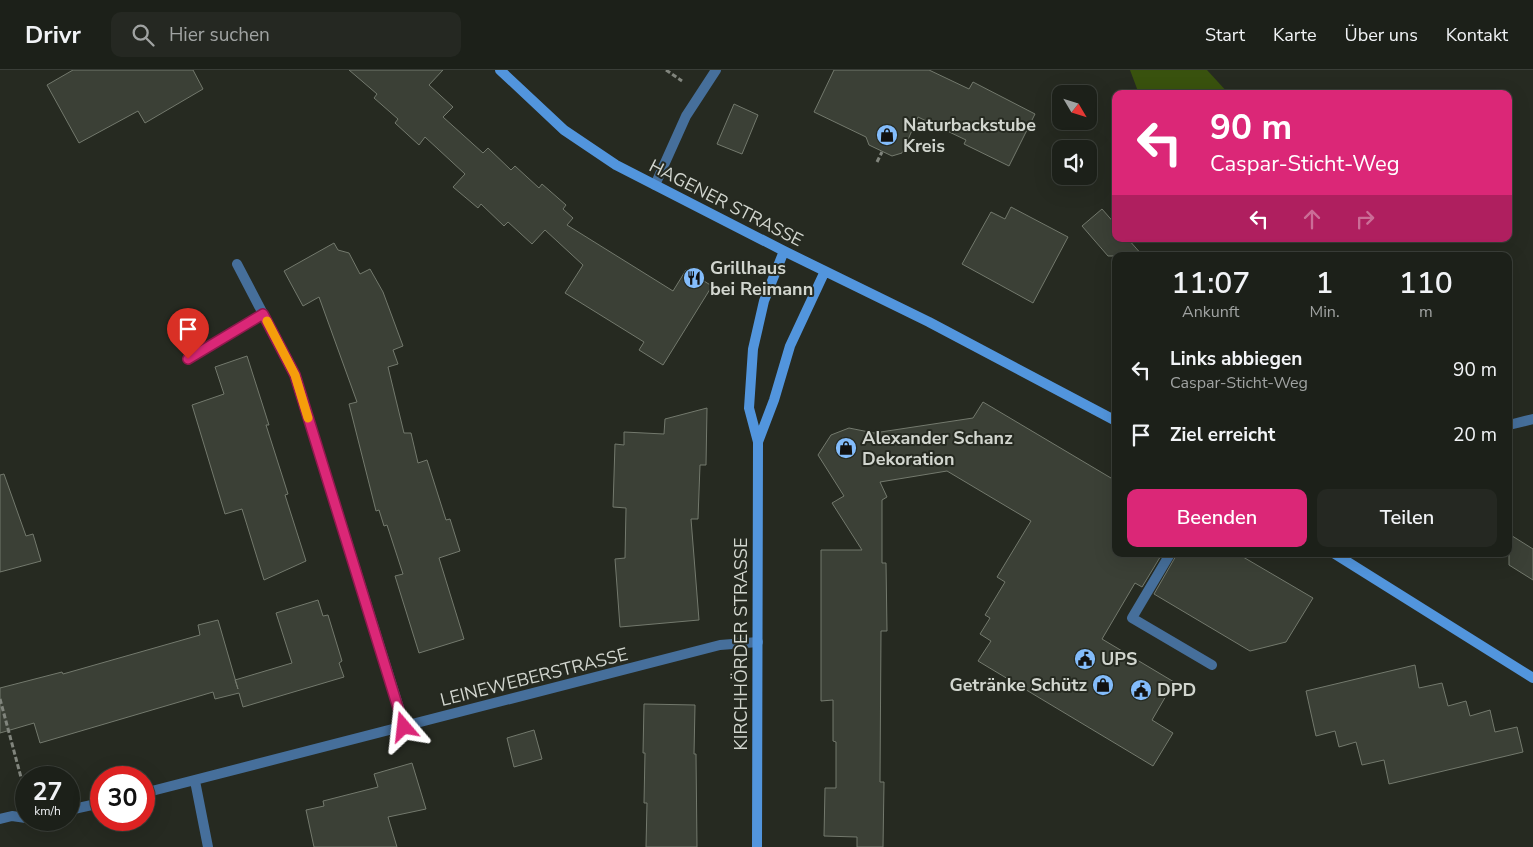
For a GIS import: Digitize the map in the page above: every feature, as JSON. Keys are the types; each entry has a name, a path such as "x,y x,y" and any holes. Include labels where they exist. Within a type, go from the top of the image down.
{"main road":[{"name":"HAGENER STRASSE","path":"500,70 564,130 616,165 784,251 930,322 1112,419"},
{"name":"KIRCHHÖRDER STRASSE","path":"758,847 758,442 749,408 754,349 764,301 784,251"},
{"name":"KIRCHHÖRDER STRASSE","path":"758,442 774,400 790,346 825,271"},
{"path":"1341,557 1533,678"}],"street":[{"path":"655,185 686,116 716,70"},
{"path":"237,264 295,375 404,727"},
{"path":"188,359 263,314"},
{"path":"1512,424 1533,419"},
{"path":"1168,557 1132,618 1212,665"},
{"name":"LEINEWEBERSTRASSE","path":"155,790 720,645 758,642"},
{"path":"195,780 208,847"},
{"path":"0,819 15,816"}],"path":[{"path":"666,70 683,82"},
{"path":"877,162 882,152"},
{"path":"0,700 18,766"}],"green space":[{"path":"1130,70 1207,70 1225,90 1138,90"}],"building":[{"path":"73,70 193,70 203,89 145,123 138,111 79,143 47,85"},
{"path":"349,70 443,70 429,85 453,107 443,117 483,153 488,148 511,170 515,166 539,188 542,184 566,205 563,209 573,218 567,225 673,291 686,270 712,286 663,365 639,350 644,342 565,293 583,265 545,230 532,244 508,222 504,226 481,204 478,208 453,187 465,174 425,137 419,145 395,123 398,119 374,98 377,94"},
{"path":"834,70 929,70 969,89 973,82 1035,114 1009,166 964,144 966,140 918,117 902,153 892,156 869,145 866,137 814,112"},
{"path":"734,104 758,115 742,154 717,144"},
{"path":"1011,207 1068,237 1033,303 962,264 991,212 1005,219"},
{"path":"1102,209 1112,220 1112,242 1131,242 1139,252 1112,252 1112,256 1108,256 1082,226"},
{"path":"334,243 338,250 349,253 360,274 370,269 383,292 403,346 393,350 398,364 388,367 404,433 411,433 418,463 427,460 446,520 450,519 460,551 439,558 464,639 419,653 395,576 403,574 387,525 384,526 379,510 376,511 349,404 357,402 319,297 303,306 284,271"},
{"path":"247,356 269,425 266,425 288,494 285,495 306,561 264,580 242,509 225,514 192,405 224,394 215,367"},
{"path":"983,402 1112,479 1112,557 1160,557 1142,587 1135,583 1102,639 1174,682 1152,720 1173,733 1153,766 978,661 991,641 980,634 990,618 985,615 1005,582 997,577 1031,521 947,471 880,482 887,497 882,500 882,563 886,563 887,631 881,631 880,782 884,782 883,847 857,847 857,837 824,836 825,788 836,788 836,742 833,741 833,700 821,701 821,550 862,550 832,503 844,496 818,455 831,435 849,428 874,433 973,418"},
{"path":"707,408 706,465 700,465 698,519 691,519 699,620 620,627 615,559 625,558 626,508 613,507 615,444 624,445 624,432 664,434 665,419"},
{"path":"4,474 26,536 33,534 41,561 0,572 0,475"},
{"path":"1512,536 1533,549 1533,580 1509,565 1509,557 1512,557"},
{"path":"1175,557 1243,557 1313,598 1286,642 1250,651 1154,594"},
{"path":"318,600 323,616 328,615 342,661 339,663 344,677 243,707 239,693 215,699 213,692 40,743 34,723 0,733 0,688 62,672 63,674 200,635 198,625 218,620 235,680 292,663 276,613"},
{"path":"1415,665 1419,688 1442,683 1448,706 1466,701 1470,716 1490,710 1495,732 1517,727 1523,752 1389,784 1384,760 1362,765 1356,742 1339,747 1335,731 1316,736 1306,691"},
{"path":"644,704 695,705 694,754 696,754 697,847 646,847 647,803 644,803 645,753 643,753"},
{"path":"534,730 542,759 514,767 507,738"},
{"path":"412,763 426,809 388,817 397,847 314,847 306,810 324,806 323,801 378,787 374,774"}],"slow traffic":[{"path":"267,321 295,375 308,418"}],"place":[{"name":"Naturbackstube Kreis","path":"887,135"},
{"name":"Grillhaus bei Reimann","path":"694,278"},
{"name":"Alexander Schanz Dekoration","path":"846,448"},
{"name":"UPS","path":"1085,659"},
{"name":"Getränke Schütz","path":"1103,685"},
{"name":"DPD","path":"1141,690"}],"route":[{"path":"188,359 263,314 295,375 404,727"}]}
